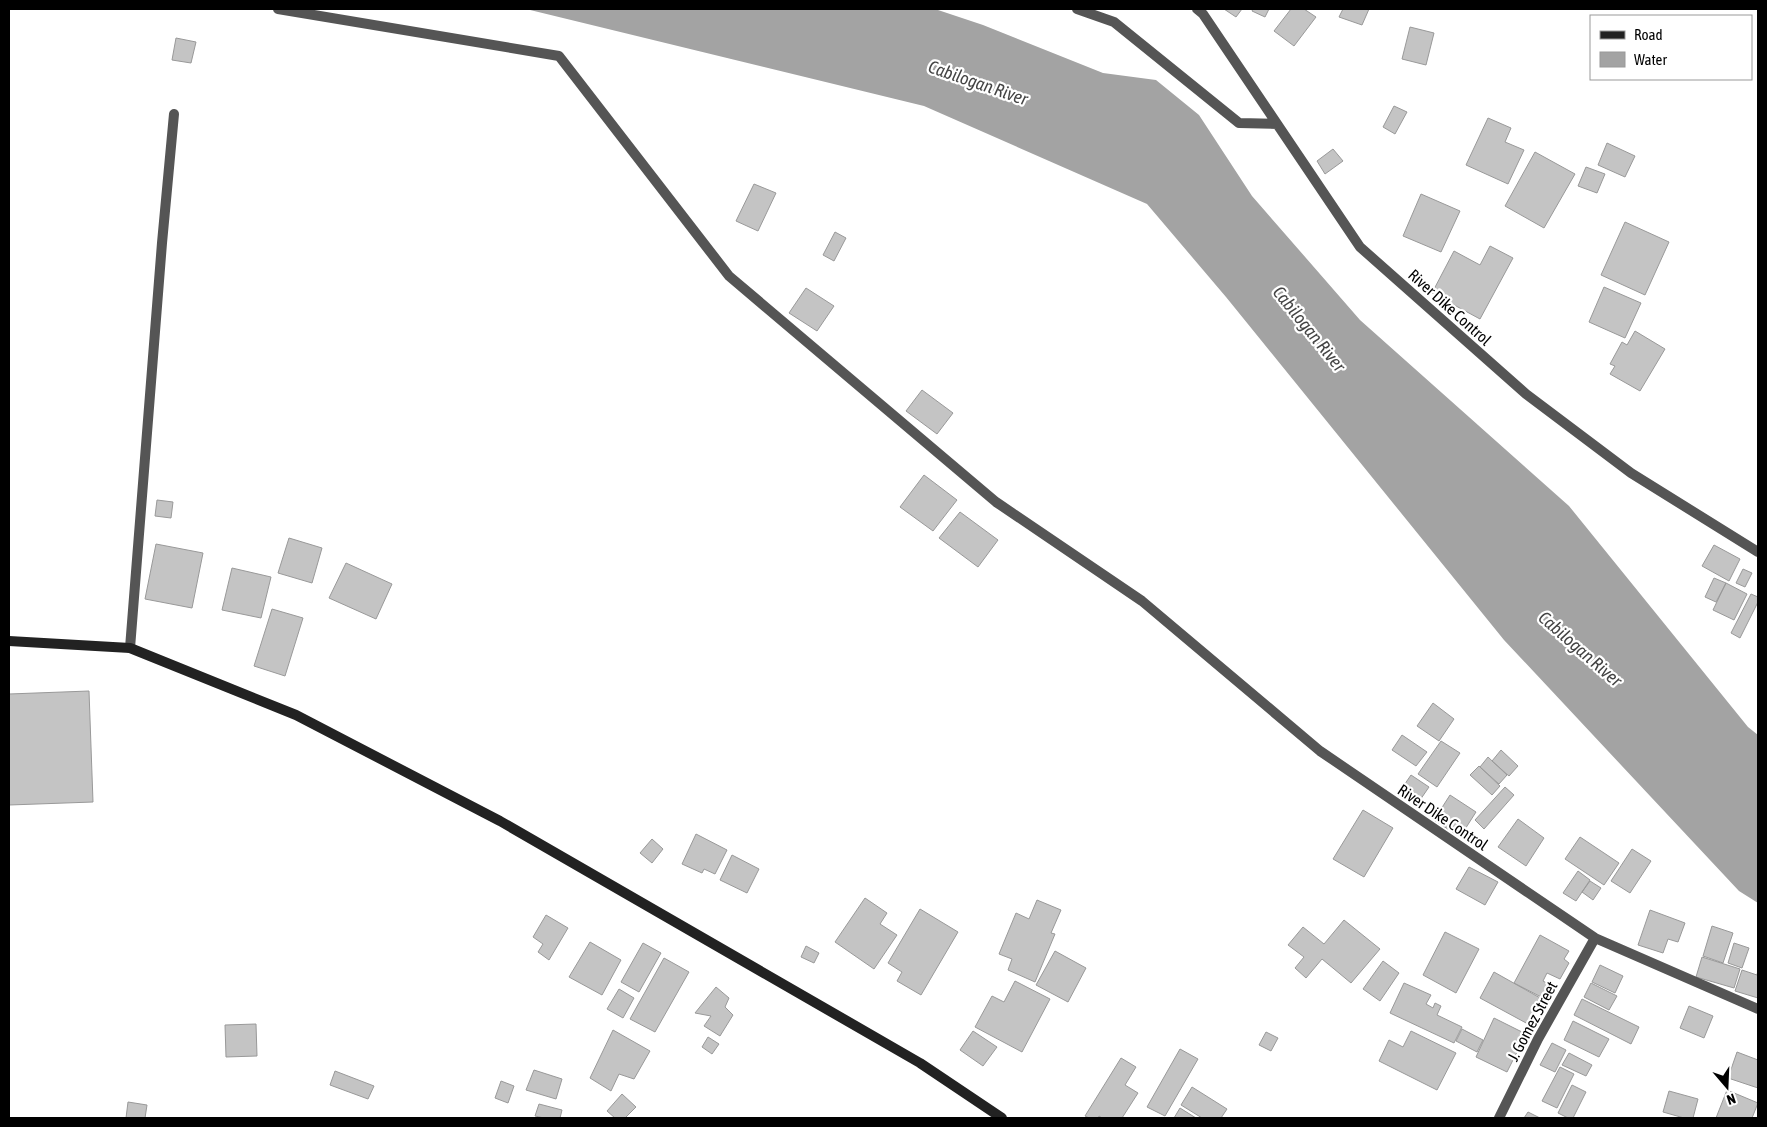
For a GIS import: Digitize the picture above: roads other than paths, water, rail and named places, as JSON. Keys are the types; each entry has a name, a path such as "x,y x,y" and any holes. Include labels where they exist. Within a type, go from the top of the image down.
{"main road":[{"path":"9,641 130,648 296,715 500,821 920,1063 1002,1118"}],"street":[{"name":"River Dike Control","path":"278,9 559,56 729,276 996,502 1142,602 1320,751 1595,938 1758,1009"},
{"path":"1077,9 1114,22 1239,122 1277,124"},
{"name":"River Dike Control","path":"1197,9 1203,14 1360,247 1526,394 1631,473 1758,552"},
{"path":"130,648 174,114"},
{"name":"J. Gomez Street","path":"1498,1118 1538,1039 1595,938"}],"water":[{"name":"Cabilogan River","path":"526,9 935,9 983,25 1103,73 1156,80 1199,115 1252,196 1360,320 1569,506 1748,727 1758,735 1758,903 1739,891 1504,640 1226,297 1147,204 924,106"}]}
